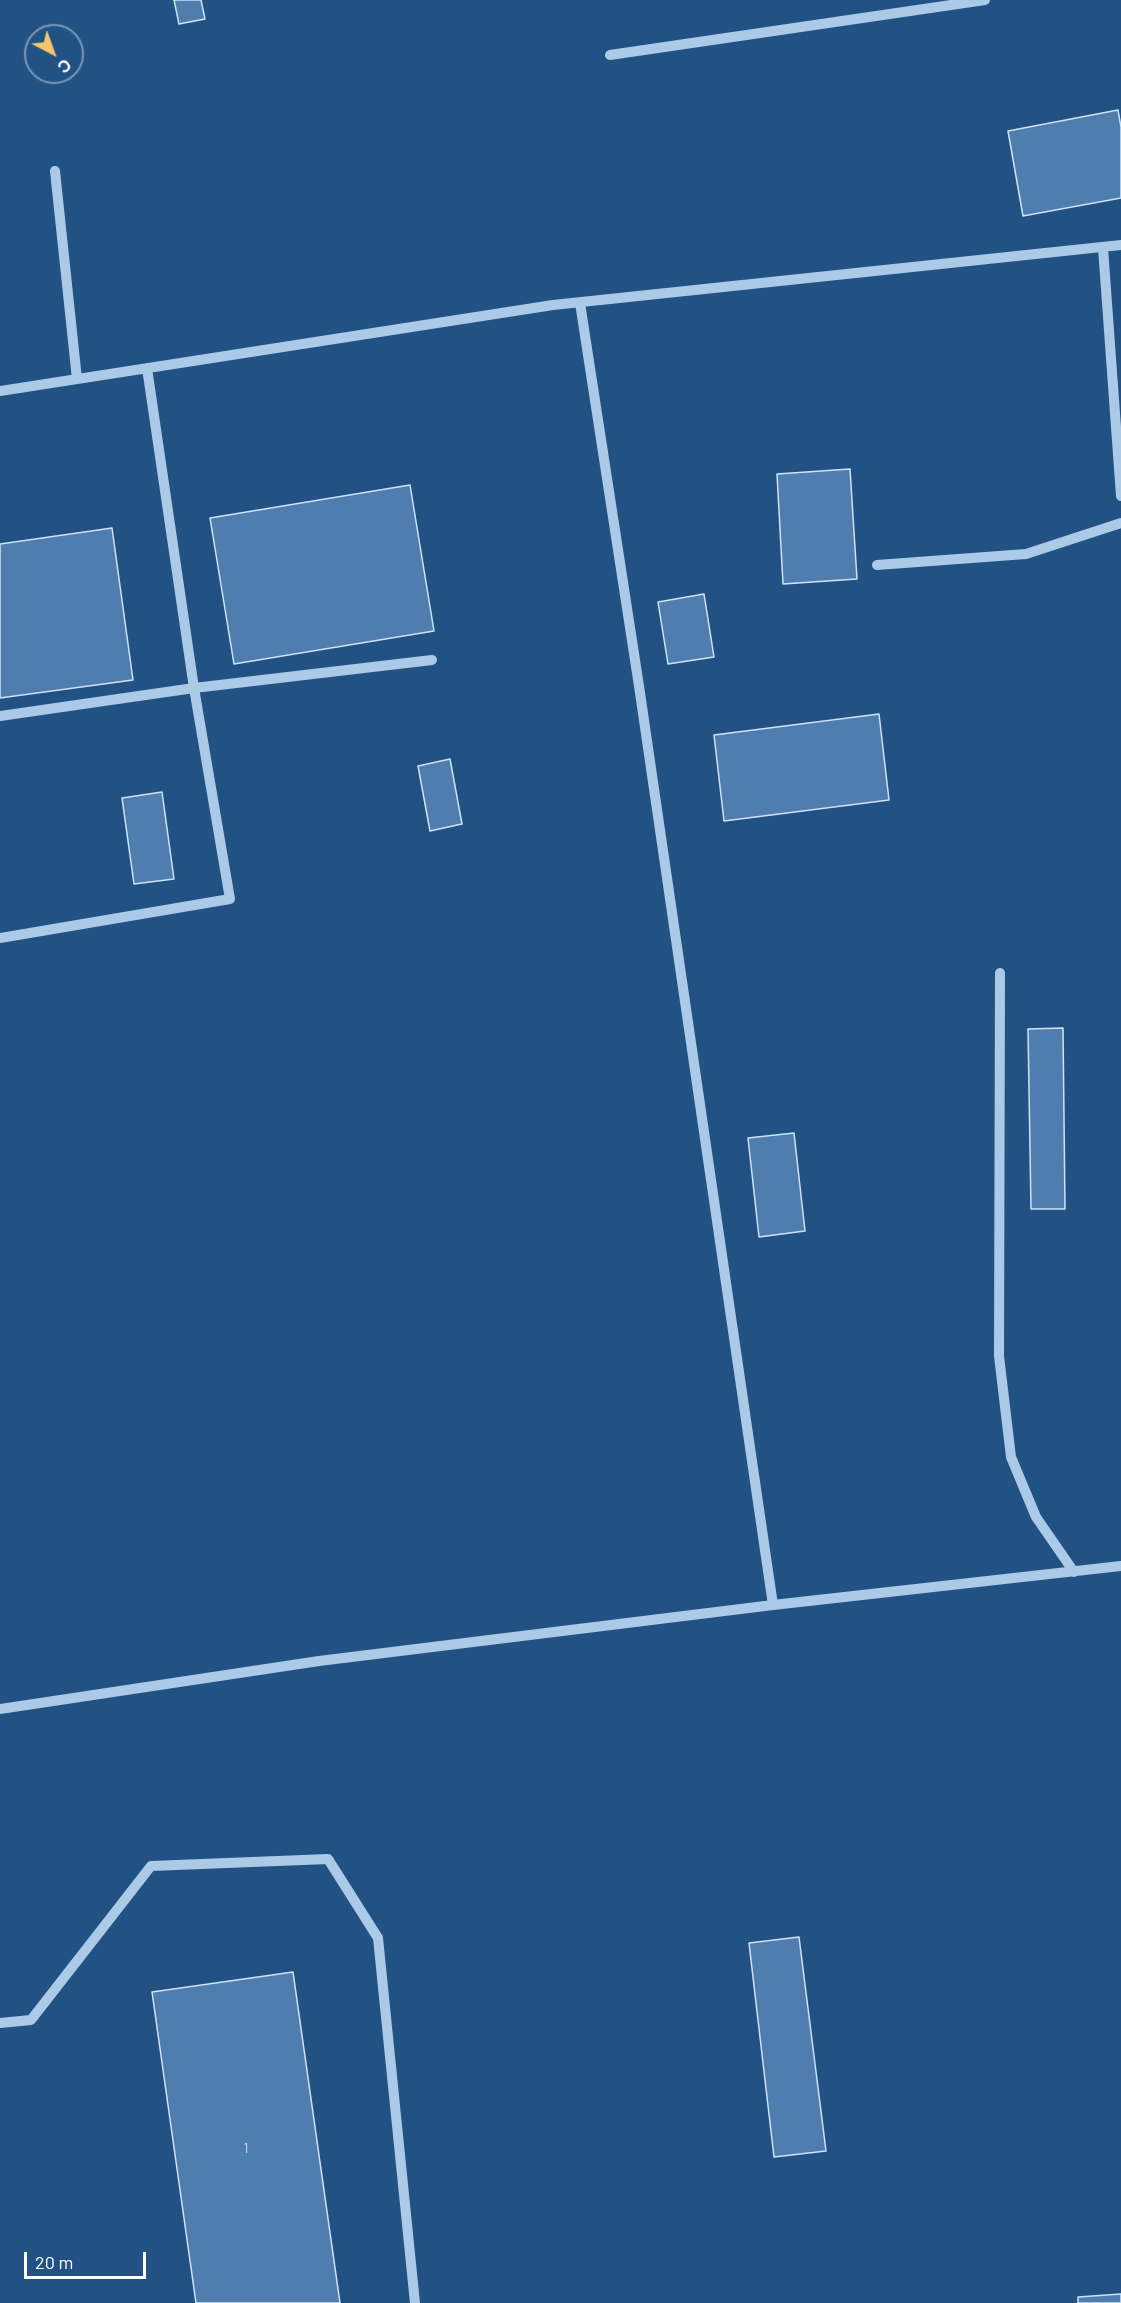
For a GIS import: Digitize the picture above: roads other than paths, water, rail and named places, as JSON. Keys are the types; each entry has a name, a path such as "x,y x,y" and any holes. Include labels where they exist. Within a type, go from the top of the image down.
{"lane":[{"path":"610,55 985,0"},
{"path":"55,171 77,379"},
{"path":"0,391 580,303 1121,245"},
{"path":"1103,248 1121,496"},
{"path":"580,303 641,698 773,1605"},
{"path":"0,938 230,898 194,688 147,368"},
{"path":"878,566 1026,554 1121,523"},
{"path":"0,716 194,688 432,660"},
{"path":"1000,973 999,1356 1011,1457 1036,1517 1074,1572"},
{"path":"0,1709 320,1661 773,1605 1121,1566"},
{"path":"0,2024 31,2020 152,1866 328,1859 378,1938 415,2303"}]}
